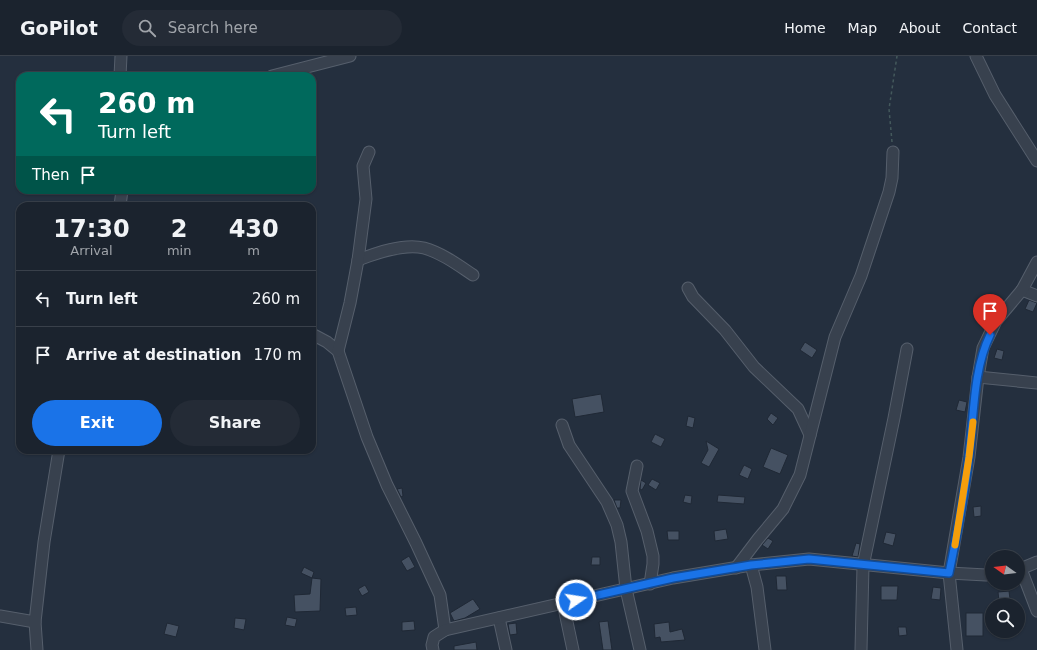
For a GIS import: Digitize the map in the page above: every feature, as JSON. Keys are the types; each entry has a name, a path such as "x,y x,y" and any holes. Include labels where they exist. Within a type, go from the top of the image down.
{"street":[{"path":"120,72 121,56"},
{"path":"288,72 350,56"},
{"path":"976,56 995,95 1037,161"},
{"path":"338,351 350,303 358,260 366,199 363,166 370,152"},
{"path":"736,568 783,509 800,474 835,337 861,276 887,199 892,178 893,152"},
{"path":"358,260 375,253 409,247 424,248 450,260 473,275"},
{"path":"956,650 949,573 969,457 978,377 983,348 996,321 1022,290 1037,262"},
{"path":"688,288 692,297 725,330 754,367 798,409 810,436"},
{"path":"1022,290 1037,296"},
{"path":"316,336 327,342 338,351 367,437 387,485 440,596 445,630"},
{"path":"862,650 863,566 907,349"},
{"path":"978,377 1037,383"},
{"path":"562,426 568,445 607,502 617,525 621,542 626,589 640,650"},
{"path":"37,650 35,622 44,542 58,454"},
{"path":"637,466 632,491 647,531 653,556 650,584"},
{"path":"433,650 432,644 434,637 445,630 626,589 751,565 809,559 863,566 985,575"},
{"path":"1025,567 1037,562"},
{"path":"751,565 757,587 765,650"},
{"path":"1025,581 1037,611"},
{"path":"563,603 573,650"},
{"path":"0,616 35,622"},
{"path":"499,618 506,650"}],"path":[{"path":"893,152 889,109 897,56"}],"building":[{"path":"1029,300 1037,303 1033,312 1025,309"},
{"path":"805,342 817,350 812,358 800,350"},
{"path":"997,349 1004,351 1002,360 994,358"},
{"path":"601,394 604,412 575,417 572,399"},
{"path":"959,400 967,402 965,412 956,410"},
{"path":"771,413 778,418 773,425 767,419"},
{"path":"688,416 695,418 693,428 686,426"},
{"path":"655,434 665,439 661,447 651,442"},
{"path":"706,441 719,449 709,467 701,463 708,450"},
{"path":"771,448 788,455 780,474 763,467"},
{"path":"744,465 752,469 748,479 739,475"},
{"path":"652,479 660,483 656,490 648,485"},
{"path":"641,480 646,483 642,490 640,489"},
{"path":"402,488 403,496 401,497 397,489"},
{"path":"685,495 692,496 691,504 683,502"},
{"path":"718,495 745,497 744,504 717,502"},
{"path":"614,500 621,500 620,508 617,508"},
{"path":"981,506 981,516 974,517 973,507"},
{"path":"726,529 728,539 715,541 714,531"},
{"path":"667,531 679,531 679,540 668,540"},
{"path":"886,532 896,534 893,546 883,543"},
{"path":"768,538 773,541 768,549 762,545"},
{"path":"856,543 860,544 858,557 852,556"},
{"path":"409,556 415,567 407,571 401,561"},
{"path":"592,557 600,557 600,565 591,565"},
{"path":"304,567 314,572 312,578 301,573"},
{"path":"776,576 786,576 787,590 777,590"},
{"path":"312,578 321,579 320,611 295,612 294,595 310,594"},
{"path":"365,585 369,592 362,596 358,589"},
{"path":"881,586 898,586 897,600 881,600"},
{"path":"933,587 941,588 940,600 931,599"},
{"path":"1009,591 1010,598 999,598 998,592"},
{"path":"473,599 480,609 465,618 454,621 450,613"},
{"path":"356,607 357,615 346,616 345,608"},
{"path":"966,613 983,613 983,636 966,636"},
{"path":"287,617 297,619 295,627 285,625"},
{"path":"235,618 246,619 244,630 234,628"},
{"path":"414,621 415,630 402,631 402,622"},
{"path":"608,621 612,650 603,650 599,622"},
{"path":"669,622 670,632 682,629 685,640 661,642 660,637 655,638 654,624"},
{"path":"167,623 179,626 176,637 164,634"},
{"path":"516,623 517,634 510,635 508,624"},
{"path":"898,627 906,627 907,635 899,636"},
{"path":"476,642 477,650 454,650 454,646"}],"slow traffic":[{"path":"955,545 973,422"}],"route":[{"path":"576,600 673,578 751,565 809,559 863,566 949,573 969,457 978,377 983,348 990,335"}]}
